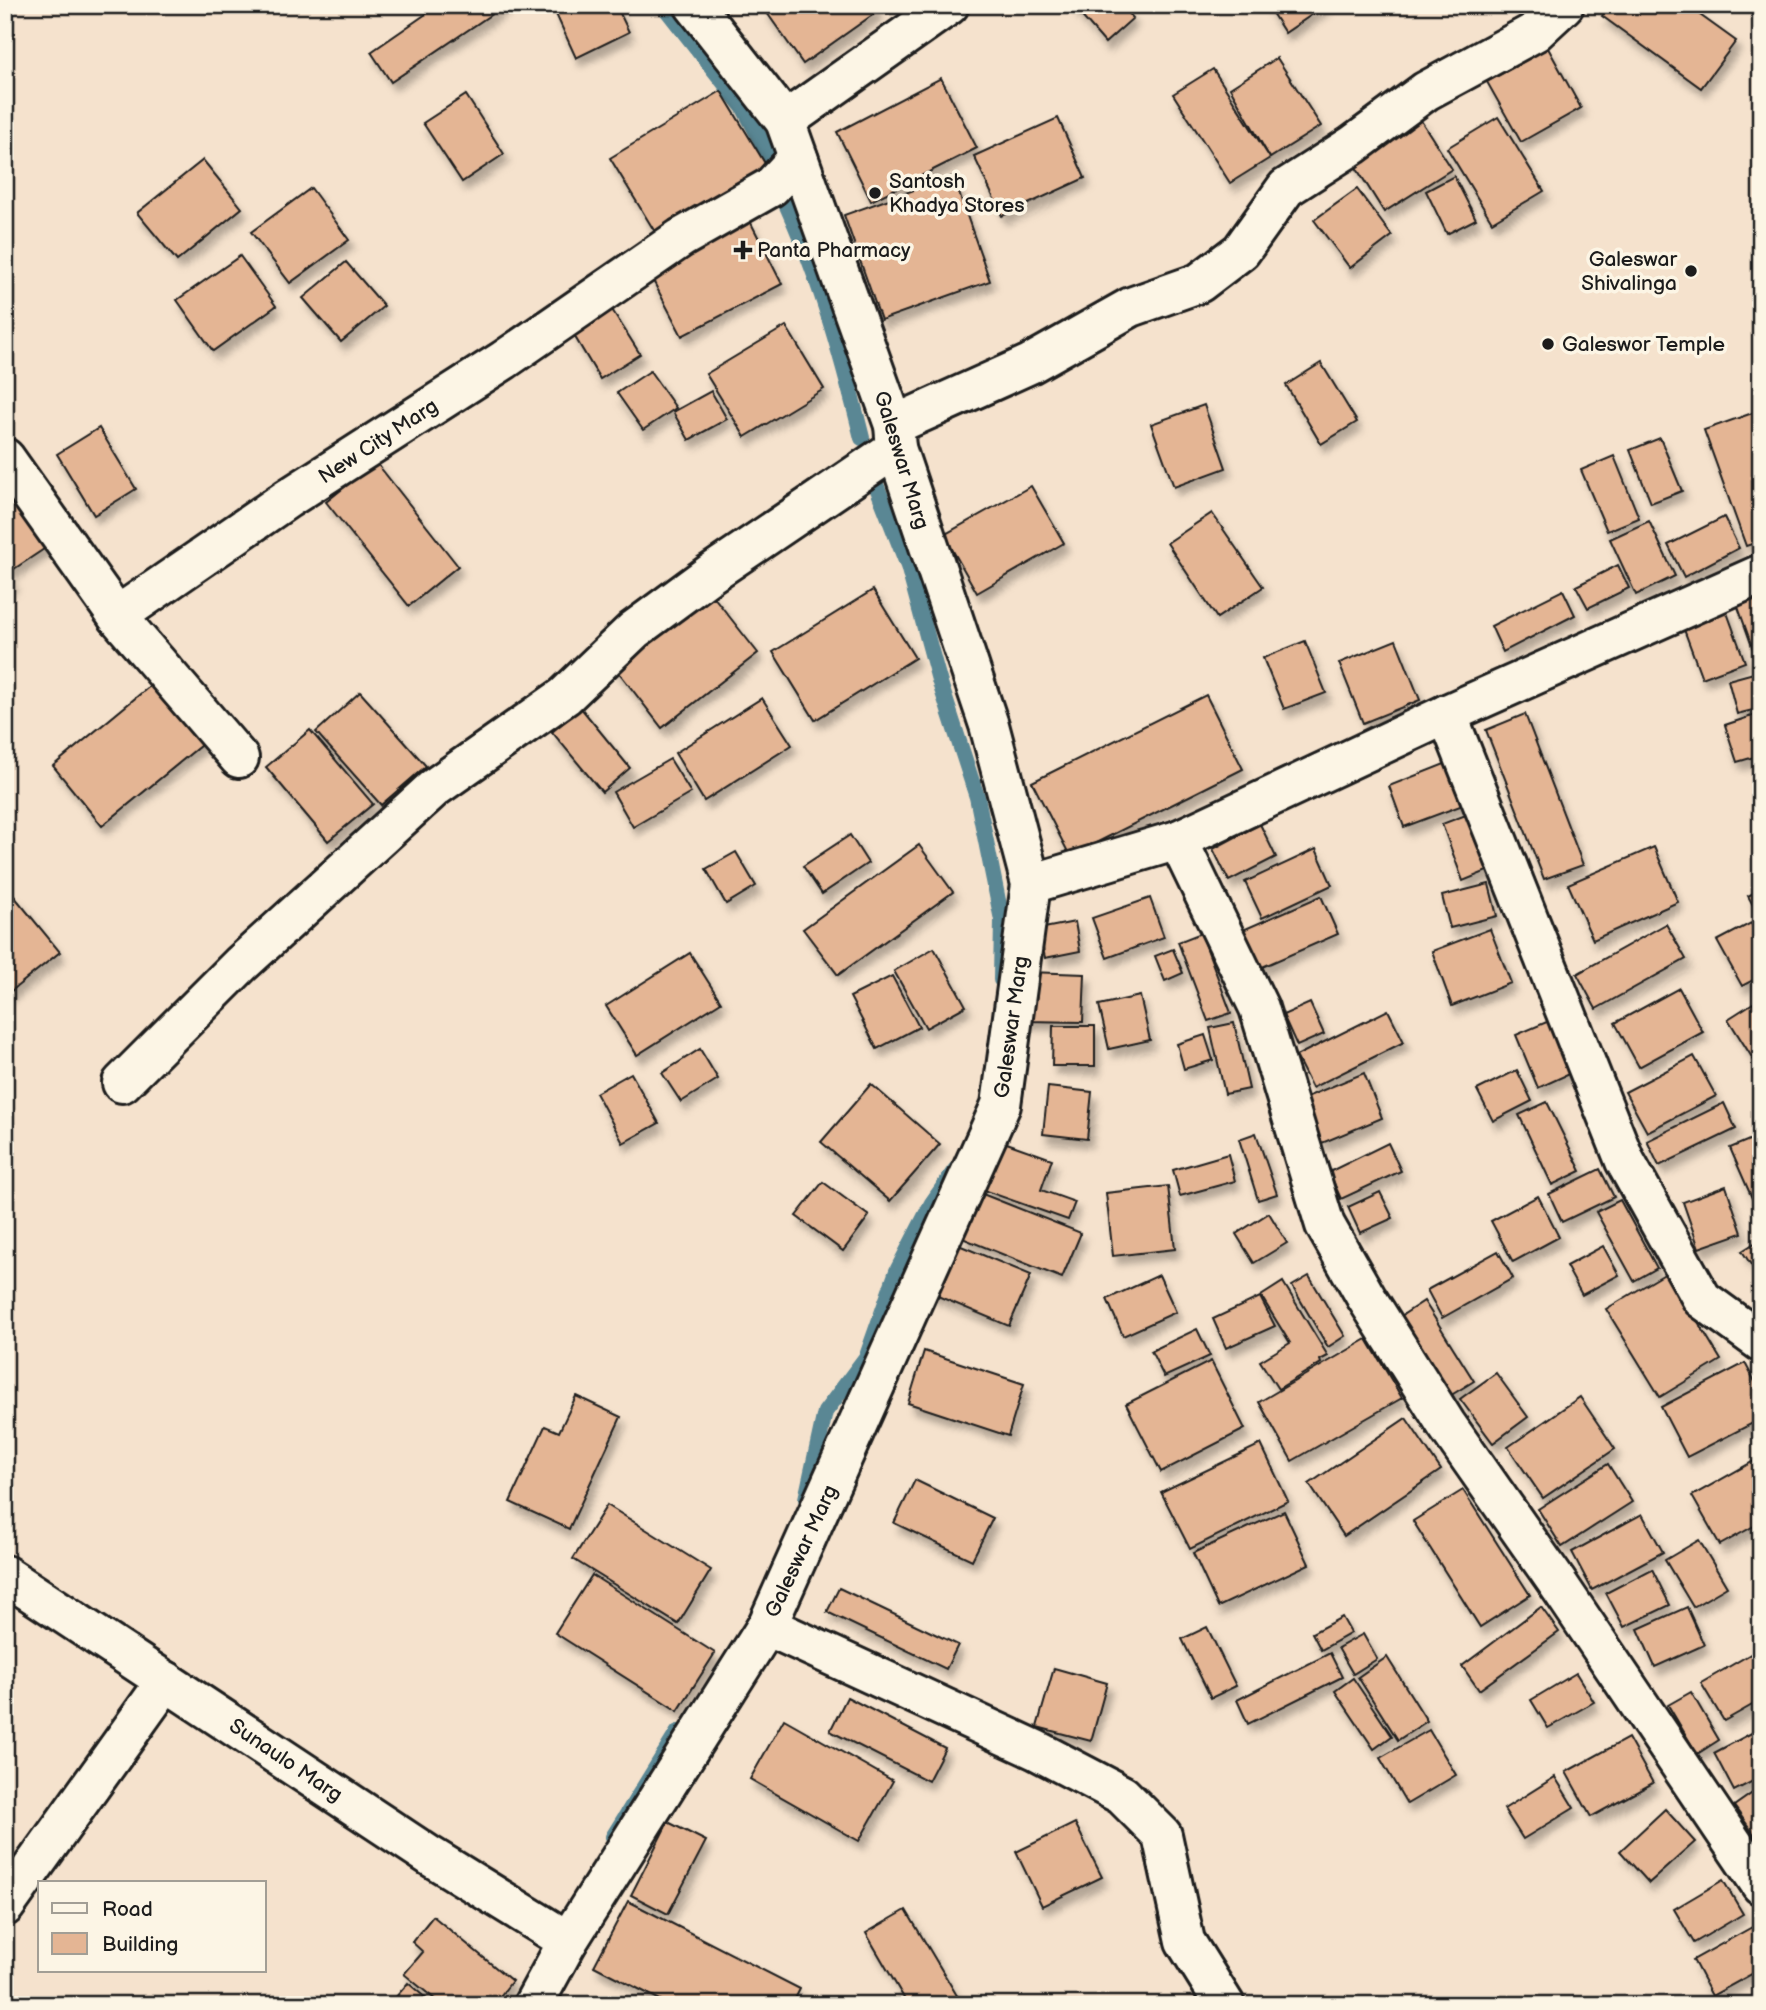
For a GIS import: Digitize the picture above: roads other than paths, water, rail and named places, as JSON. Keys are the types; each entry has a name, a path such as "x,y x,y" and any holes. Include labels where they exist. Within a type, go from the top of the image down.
{"street":[{"name":"Galeswar Marg","path":"533,2005 568,1941 767,1626 1001,1105 1031,884 989,725 895,436 785,121 694,5"},
{"path":"785,121 949,5"},
{"path":"122,1083 241,964 433,788 565,696 634,630 895,436 1131,307 1199,283 1241,251 1286,188 1426,92 1535,32 1564,5"},
{"name":"New City Marg","path":"117,616 287,499 504,360 681,238 771,187 798,159"},
{"path":"7,466 117,616 239,758"},
{"path":"1031,884 1178,840 1447,714 1761,573"},
{"path":"1447,714 1625,1161 1702,1298 1761,1342"},
{"path":"1178,840 1259,1008 1325,1225 1366,1297 1446,1424 1556,1581 1761,1885"},
{"name":"Sunaulo Marg","path":"5,1576 430,1856 568,1941"},
{"path":"767,1626 1036,1750 1122,1795 1162,1835 1185,1941 1225,2005"},
{"path":"5,1906 166,1681"}],"waterway":[{"path":"663,5 744,108 771,159"},
{"path":"780,191 806,251 827,312 862,438"},
{"path":"869,467 908,566 939,680 977,797 1002,920 1001,980"},
{"path":"806,1499 825,1412 867,1356 897,1271 932,1203 955,1170"},
{"path":"613,1837 678,1732"}],"place":[{"name":"Santosh Khadya Stores","path":"875,193"},
{"name":"Panta Pharmacy","path":"743,250"},
{"name":"Galeswar Shivalinga","path":"1691,271"},
{"name":"Galeswor Temple","path":"1548,344"}]}
